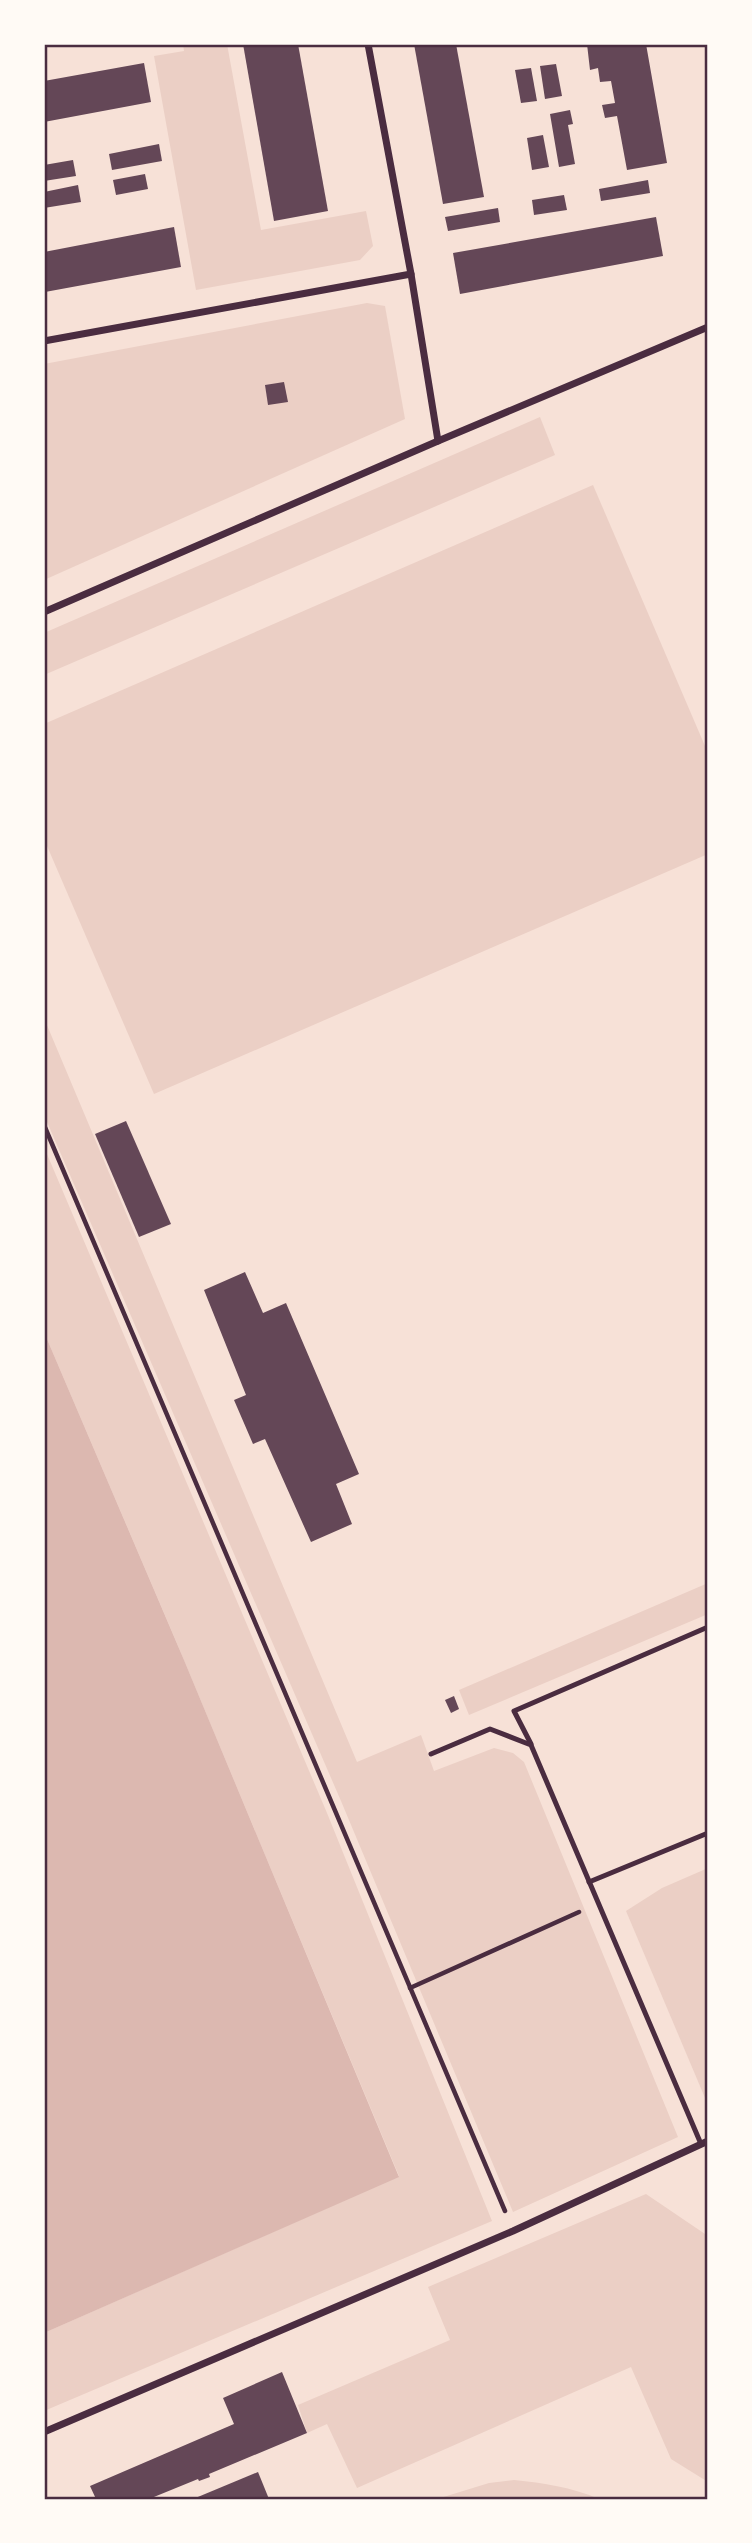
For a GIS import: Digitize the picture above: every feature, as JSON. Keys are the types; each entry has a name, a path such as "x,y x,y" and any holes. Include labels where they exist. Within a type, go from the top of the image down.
{"street":[{"path":"368,44 411,274 438,441"},
{"path":"44,341 411,274"},
{"path":"44,612 708,327"},
{"path":"44,2432 513,2231 705,2142"}],"lane":[{"path":"705,2142 514,1711 708,1627"},
{"path":"431,1754 490,1729 531,1745"},
{"path":"589,1882 708,1833"}],"path":[{"path":"44,1125 513,2231"},
{"path":"410,1988 598,1903"}],"shaded area":[{"path":"183,44 227,44 261,230 366,211 373,246 360,260 196,290 154,56 184,51"},
{"path":"367,303 385,306 405,419 44,580 44,364"},
{"path":"540,417 555,455 44,675 44,633"},
{"path":"593,485 708,753 708,854 154,1094 44,839 44,724"},
{"path":"44,1018 357,1762 421,1735 434,1771 494,1748 513,1753 524,1762 678,2137 513,2212 341,1801 44,1115"},
{"path":"44,1147 327,1813 492,2221 44,2411 44,2333 399,2176 44,1332"},
{"path":"44,1332 399,2177 44,2333"},
{"path":"708,1583 708,1614 469,1715 459,1690"},
{"path":"708,1868 708,2105 626,1911 662,1888"},
{"path":"646,2194 708,2236 708,2482 671,2459 631,2367 357,2488 327,2424 307,2433 298,2405 450,2340 428,2287"},
{"path":"514,2480 557,2486 599,2499 437,2499 489,2483"}],"building":[{"path":"243,44 298,44 328,211 274,221"},
{"path":"414,44 456,44 484,197 443,204"},
{"path":"587,44 646,44 667,163 627,170 617,116 605,118 602,105 615,103 611,81 600,82 598,68 590,70"},
{"path":"144,63 151,102 44,122 44,81"},
{"path":"556,64 562,96 545,99 540,66"},
{"path":"531,68 537,101 521,103 515,70"},
{"path":"570,110 573,124 568,125 575,164 559,167 550,114"},
{"path":"543,135 549,167 532,170 527,138"},
{"path":"159,144 162,161 112,170 109,154"},
{"path":"73,160 76,176 44,181 44,165"},
{"path":"145,174 148,189 116,195 113,180"},
{"path":"648,180 650,193 601,201 599,189"},
{"path":"78,185 81,202 44,208 44,192"},
{"path":"564,195 567,210 534,215 532,200"},
{"path":"498,208 500,222 448,231 445,217"},
{"path":"656,217 663,256 460,294 453,253"},
{"path":"174,227 181,267 45,292 44,252"},
{"path":"284,382 288,402 268,405 265,385"},
{"path":"126,1121 171,1224 139,1237 95,1134"},
{"path":"245,1272 263,1313 286,1303 359,1474 336,1484 352,1524 311,1542 265,1439 253,1444 234,1400 246,1395 204,1290"},
{"path":"454,1696 459,1709 451,1713 445,1700"},
{"path":"282,2372 307,2433 209,2474 210,2477 199,2481 198,2479 149,2499 96,2499 90,2486 234,2424 223,2398"},
{"path":"258,2472 269,2499 193,2499"}]}
